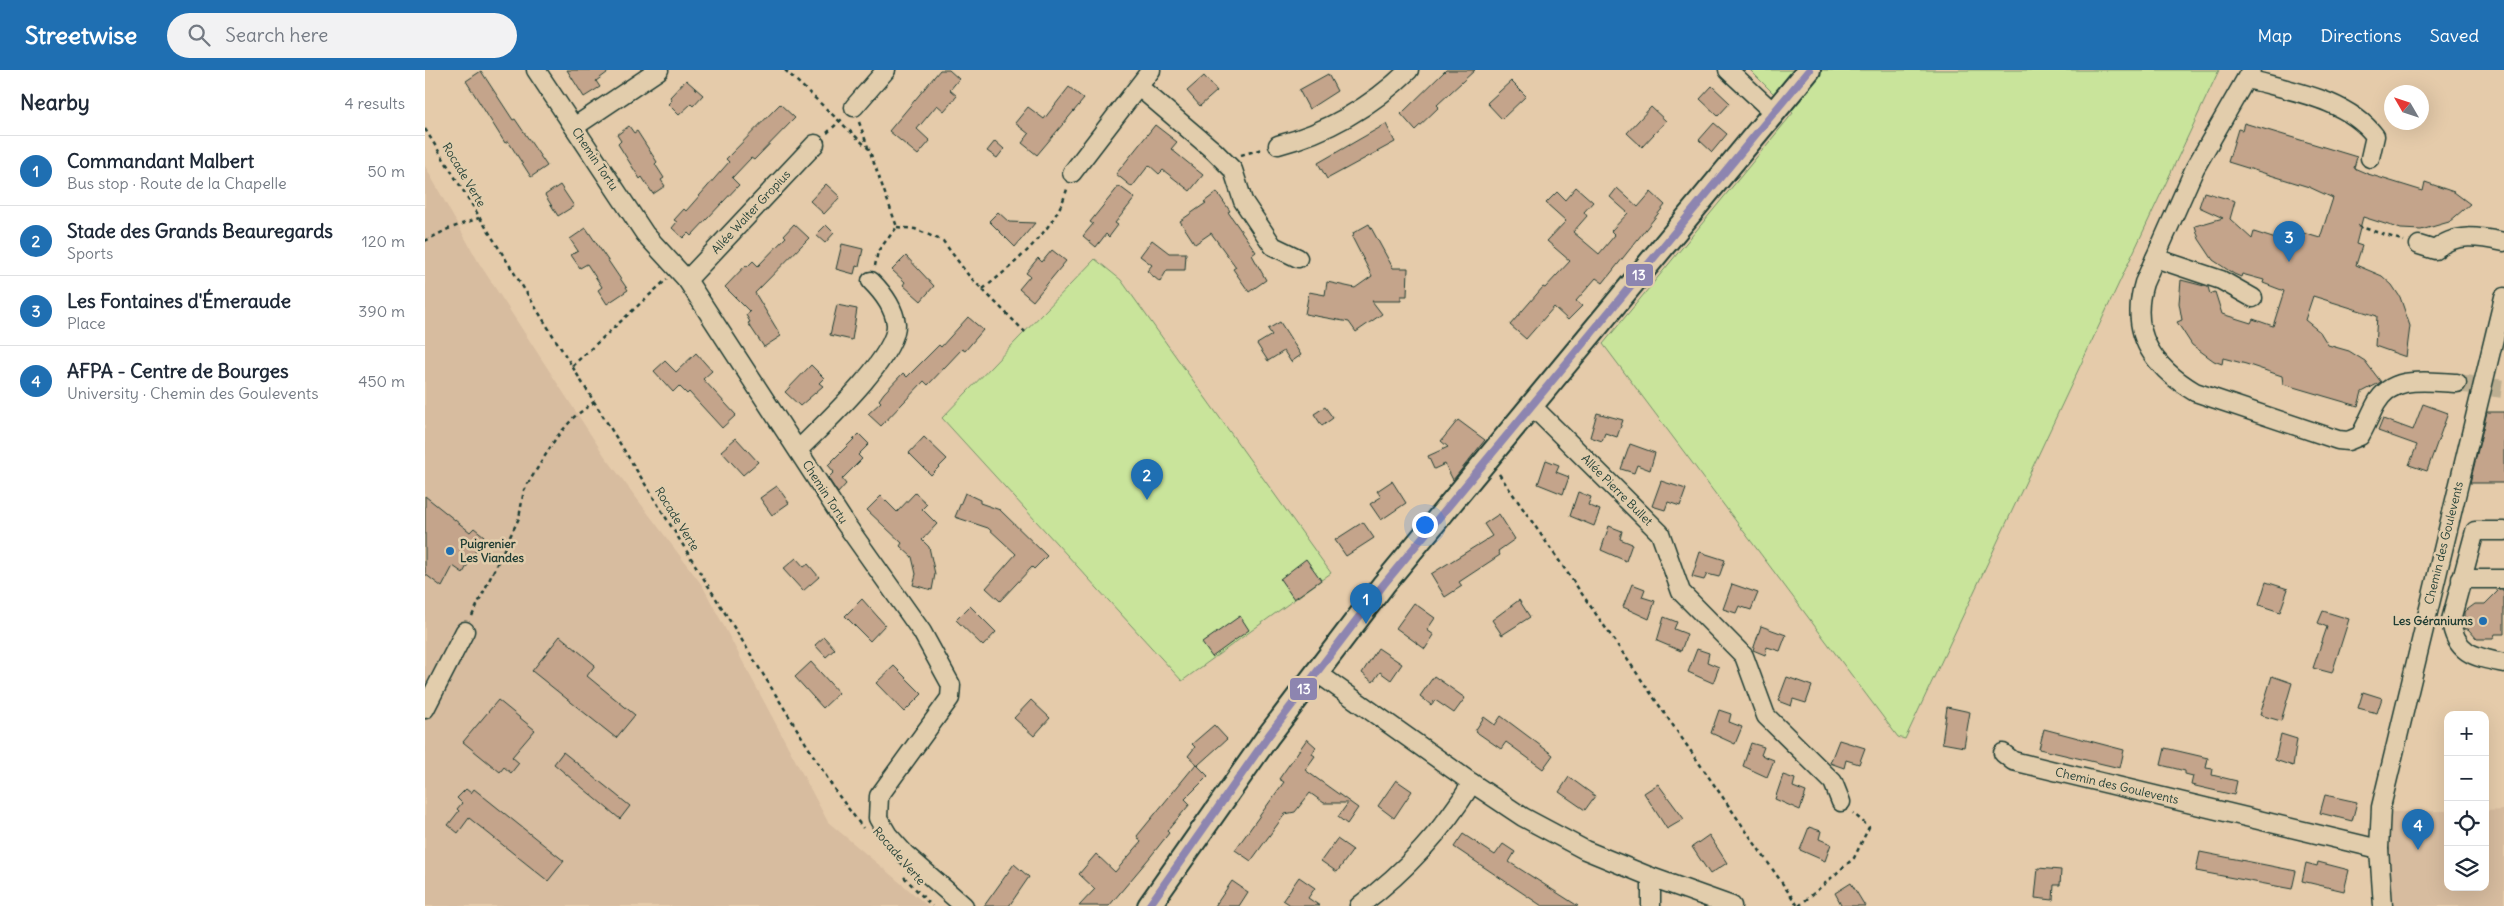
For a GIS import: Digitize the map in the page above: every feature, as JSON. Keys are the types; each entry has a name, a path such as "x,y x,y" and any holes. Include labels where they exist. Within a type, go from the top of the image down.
{"main road":[{"path":"1149,906 1316,672 1485,460 1809,70"}],"street":[{"name":"Chemin Tortu","path":"536,70 645,234 682,275 845,523 922,632 951,684 950,698 879,796 878,818 888,835 905,854 965,906"},
{"path":"574,127 659,70"},
{"path":"854,107 886,70"},
{"path":"1072,173 1151,70"},
{"path":"1278,145 1308,137 1363,107 1383,94 1409,70"},
{"path":"1728,70 1773,112"},
{"path":"2370,158 2375,136 2368,127 2351,114 2318,99 2249,74 2195,168 2155,258 2140,297 2139,315 2142,333 2151,354 2162,368 2195,392 2348,442 2360,436 2376,403 2389,389 2404,381 2457,383"},
{"path":"1139,87 1233,170 1243,201 1273,246 1298,258"},
{"name":"Allée Walter Gropius","path":"682,275 815,144"},
{"path":"2419,245 2435,250 2444,243 2463,238 2479,237 2504,242"},
{"path":"2155,258 2221,280 2253,298"},
{"path":"798,450 842,406 885,356 896,325 884,295 871,281"},
{"name":"Chemin des Goulevents","path":"2383,906 2379,849 2381,807 2504,297"},
{"name":"Allée Pierre Bullet","path":"1531,405 1660,533 1681,592 1744,656 1766,716 1833,782 1841,802"},
{"path":"2504,531 2475,531 2451,620 2453,633 2460,646 2473,656 2504,663"},
{"path":"2461,579 2504,579"},
{"path":"425,709 465,631"},
{"path":"1316,672 1523,817 1585,850 1651,877 1732,906"},
{"name":"Chemin des Goulevents","path":"2003,753 2013,762 2379,849"},
{"path":"1359,906 1417,858 1456,810 1472,783"},
{"path":"1651,877 1651,906"}],"path":[{"path":"785,70 838,122 869,148"},
{"path":"815,144 854,107 897,227"},
{"name":"Rocade Verte","path":"425,128 836,792 869,835"},
{"path":"1223,160 1278,145"},
{"path":"983,290 1051,225 1063,204 1072,173"},
{"path":"425,241 448,229 479,218"},
{"path":"2358,226 2419,245"},
{"path":"871,281 878,251 897,227"},
{"path":"897,227 915,229 943,241 969,276 1025,332"},
{"path":"572,366 682,275"},
{"path":"465,631 519,518 524,490 556,438 574,417 594,402"},
{"path":"1485,460 1499,475 1799,906 1854,858 1869,827 1841,802"},
{"name":"Rocade Verte","path":"898,870 932,906"}],"shaded area":[{"path":"425,166 479,263 604,455 702,585 828,822 928,906 425,906"},
{"path":"2504,810 2504,906 2391,906 2388,812 2444,811 2444,891 2489,891 2489,811"}],"green space":[{"path":"1750,70 2219,70 1905,739 1898,737 1603,344 1793,113"},
{"path":"1095,259 1121,280 1331,573 1182,681 942,418"}],"building":[{"path":"567,70 611,70 596,81 600,87 584,97"},
{"path":"940,70 949,70 959,79 950,90 957,96 944,111 937,105 917,129 930,141 918,155 889,131"},
{"path":"1446,70 1475,70 1437,105 1439,107 1415,130 1401,114"},
{"path":"481,71 513,120 515,119 547,166 531,177 508,141 505,143 466,81"},
{"path":"1328,74 1337,91 1309,109 1299,90"},
{"path":"1204,76 1217,91 1200,106 1187,91"},
{"path":"686,80 703,95 693,106 691,104 679,115 668,104 672,100 670,97"},
{"path":"1511,81 1526,96 1502,119 1487,103"},
{"path":"1712,86 1730,103 1718,116 1700,99"},
{"path":"1069,87 1084,99 1037,155 1022,143 1029,134 1015,123 1028,107 1044,119"},
{"path":"780,104 795,118 754,160 751,158 732,178 739,185 691,236 688,233 683,238 672,228 677,222 674,220 684,209 686,211 729,162 726,159"},
{"path":"1651,107 1666,121 1642,147 1627,133"},
{"path":"1714,123 1727,134 1712,152 1699,140"},
{"path":"2244,123 2357,157 2354,168 2368,174 2423,191 2425,182 2454,192 2470,204 2449,222 2421,230 2401,229 2363,217 2356,244 2362,246 2356,265 2382,276 2392,285 2400,297 2410,326 2406,357 2375,346 2377,316 2313,296 2305,320 2320,332 2328,345 2349,351 2365,361 2381,382 2362,392 2358,406 2283,384 2282,376 2246,364 2223,358 2222,364 2214,361 2192,345 2177,322 2182,320 2179,303 2181,280 2208,287 2210,294 2215,292 2222,314 2251,323 2253,319 2273,326 2284,291 2263,283 2264,280 2242,274 2241,277 2234,274 2213,260 2199,239 2195,226 2223,218 2199,207 2204,192 2235,201 2230,219 2252,239 2254,232 2285,242 2286,240 2299,244 2303,233 2320,238 2333,198 2309,187 2228,162 2238,129 2242,130"},
{"path":"1386,124 1395,142 1327,179 1318,163"},
{"path":"1155,125 1177,142 1171,149 1203,175 1190,191 1163,170 1159,174 1149,165 1132,187 1116,174"},
{"path":"629,126 634,133 637,131 657,162 655,164 664,178 661,180 665,186 653,194 642,177 640,179 618,144 621,141 617,135"},
{"path":"995,141 1004,149 997,158 987,151"},
{"path":"826,184 840,197 824,214 810,201"},
{"path":"560,185 574,206 558,216 545,195"},
{"path":"1119,186 1135,198 1115,223 1118,225 1109,237 1106,234 1096,247 1083,236 1093,224 1090,222"},
{"path":"1576,187 1593,202 1584,212 1587,216 1573,232 1599,254 1615,235 1611,231 1628,213 1610,197 1617,188 1638,207 1651,192 1665,205 1603,283 1596,278 1576,301 1582,306 1568,320 1554,307 1526,339 1510,325 1543,287 1545,288 1570,261 1547,241 1566,221 1546,203 1557,192 1565,200"},
{"path":"1217,192 1230,211 1228,212 1256,252 1252,255 1266,280 1249,292 1233,269 1236,267 1211,233 1195,244 1180,221 1206,203 1204,202"},
{"path":"998,212 1009,222 1035,223 1015,247 989,221"},
{"path":"794,224 809,238 755,293 781,336 764,347 748,323 750,322 746,315 750,312 725,287 746,265 747,267 753,261 758,266 786,237 784,235"},
{"path":"1369,224 1393,268 1408,268 1407,296 1401,296 1401,301 1372,301 1382,314 1356,332 1349,322 1305,314 1309,292 1325,295 1327,282 1355,288 1372,276 1352,237 1354,236 1353,233"},
{"path":"826,225 834,233 825,243 816,235"},
{"path":"586,228 628,290 607,304 598,290 602,287 587,264 580,268 571,255 578,251 570,239"},
{"path":"1152,240 1169,253 1186,253 1185,270 1167,270 1160,282 1147,271 1152,265 1140,256"},
{"path":"842,244 863,249 859,267 856,266 854,274 836,269"},
{"path":"1052,250 1066,261 1033,301 1019,289 1030,276 1026,273 1038,258 1042,262"},
{"path":"906,256 934,286 921,301 903,285 905,282 892,270"},
{"path":"837,305 857,309 852,340 830,335"},
{"path":"968,317 983,330 965,351 962,349 928,385 924,381 881,426 868,414 881,402 879,400 884,393 903,373 907,377 939,345 941,347"},
{"path":"1280,322 1301,355 1291,362 1284,351 1268,361 1257,344 1272,335 1268,329"},
{"path":"696,353 712,371 703,379 736,415 722,428 689,392 687,394 679,386 673,392 654,371 665,361 676,372"},
{"path":"811,365 824,378 819,383 823,386 800,406 785,392"},
{"path":"2423,404 2448,413 2427,471 2409,465 2417,445 2378,431 2383,419 2413,430"},
{"path":"1325,407 1333,418 1322,426 1314,414"},
{"path":"2487,412 2504,412 2504,483 2470,483"},
{"path":"1597,413 1623,420 1617,437 1605,433 1602,441 1590,437"},
{"path":"1458,420 1485,440 1453,480 1445,464 1434,469 1428,456 1448,447 1441,441"},
{"path":"859,434 869,444 858,455 862,459 842,479 846,484 838,493 828,478 834,472 828,465"},
{"path":"924,437 947,459 931,475 909,453"},
{"path":"736,438 758,462 743,475 721,451"},
{"path":"1630,444 1655,453 1650,470 1637,465 1634,473 1621,469"},
{"path":"1546,460 1559,465 1556,472 1569,477 1563,494 1538,484"},
{"path":"1392,481 1406,503 1381,520 1370,504 1381,497 1377,491"},
{"path":"1661,481 1686,489 1680,506 1668,502 1665,510 1652,506"},
{"path":"777,486 789,503 772,515 760,498"},
{"path":"1578,492 1591,497 1588,505 1600,510 1594,526 1570,516"},
{"path":"915,493 927,504 922,509 937,524 922,540 929,547 935,574 932,590 913,585 916,574 912,557 900,546 902,543 867,510 881,496 897,512"},
{"path":"965,493 980,500 980,503 1000,510 1047,556 1034,569 1032,567 1000,601 986,588 1016,554 988,528 955,517"},
{"name":"Puigrenier Les Viandes","path":"425,496 470,532 474,528 484,536 463,573 453,566 442,587 425,574"},
{"path":"1499,514 1515,539 1498,551 1500,555 1459,582 1462,586 1445,597 1431,574 1492,536 1484,524"},
{"path":"1363,522 1374,538 1346,556 1335,540"},
{"path":"1609,526 1622,531 1620,539 1632,544 1626,561 1601,550"},
{"path":"1700,552 1725,560 1719,577 1707,574 1704,580 1692,577"},
{"path":"796,558 804,567 808,564 819,577 803,591 783,569"},
{"path":"1306,559 1321,580 1294,599 1280,579"},
{"path":"2266,582 2288,589 2280,612 2259,605"},
{"path":"1632,584 1645,589 1642,597 1655,601 1649,619 1623,607"},
{"path":"1732,584 1758,593 1751,610 1739,606 1736,613 1723,609"},
{"name":"Les Géraniums","path":"2499,590 2504,590 2504,634 2495,634 2493,639 2477,639 2468,629 2464,629 2464,612 2475,604 2485,604"},
{"path":"862,599 885,625 870,641 845,616"},
{"path":"1519,600 1530,617 1502,635 1492,620"},
{"path":"1414,603 1435,618 1427,630 1434,635 1425,649 1396,628"},
{"path":"970,606 996,632 983,646 956,620"},
{"path":"2323,611 2349,619 2332,673 2313,668 2327,627 2318,623"},
{"path":"1240,616 1249,630 1212,657 1202,643"},
{"path":"1664,617 1677,622 1674,629 1687,634 1681,651 1657,641"},
{"path":"1761,626 1786,635 1780,651 1767,647 1765,655 1753,650"},
{"path":"560,636 595,665 587,676 635,715 616,738 532,671"},
{"path":"824,637 835,649 826,657 815,645"},
{"path":"1378,648 1402,664 1391,680 1380,672 1373,682 1362,673"},
{"path":"1697,649 1709,653 1707,662 1719,667 1713,683 1688,672"},
{"path":"811,662 839,693 823,708 795,677"},
{"path":"894,666 922,694 904,712 876,683"},
{"path":"1434,676 1465,698 1454,713 1435,700 1431,705 1420,696"},
{"path":"2272,676 2292,683 2281,721 2260,715"},
{"path":"1787,677 1812,686 1806,703 1793,699 1791,706 1778,701"},
{"path":"2363,692 2382,698 2377,713 2358,708"},
{"path":"498,700 535,730 512,757 519,763 511,773 504,767 500,772 463,742"},
{"path":"1031,700 1050,718 1034,736 1014,718"},
{"path":"1947,707 1970,712 1964,747 1942,743"},
{"path":"1719,710 1731,714 1729,722 1742,727 1735,744 1711,733"},
{"path":"1501,716 1553,755 1543,769 1506,742 1501,749 1475,731 1484,717 1495,725"},
{"path":"1214,725 1227,739 1198,765 1188,756 1195,747 1192,744"},
{"path":"2044,729 2124,750 2120,768 2039,749"},
{"path":"2281,734 2297,739 2293,766 2275,760"},
{"path":"1307,739 1316,747 1312,754 1315,756 1305,770 1358,808 1347,824 1338,817 1348,803 1324,803 1310,793 1295,812 1285,814 1251,861 1235,850 1284,782 1279,779"},
{"path":"1839,740 1865,748 1859,764 1846,760 1844,768 1830,763"},
{"path":"1751,743 1764,747 1761,755 1774,760 1767,777 1743,766"},
{"path":"2165,748 2208,758 2206,768 2213,769 2212,775 2237,781 2234,795 2191,785 2193,776 2185,774 2185,771 2161,765"},
{"path":"563,752 630,806 620,819 554,764"},
{"path":"1196,764 1208,776 1185,799 1190,804 1167,831 1169,833 1151,856 1109,906 1079,906 1095,889 1079,874 1096,854 1115,872 1141,842 1137,836"},
{"path":"1783,775 1795,779 1793,787 1806,792 1800,810 1775,799"},
{"path":"1569,777 1595,796 1585,810 1559,792"},
{"path":"1396,780 1412,791 1394,818 1378,806"},
{"path":"1658,784 1684,819 1667,829 1644,793"},
{"path":"466,789 471,793 474,789 564,861 548,881 469,818 458,833 448,825 459,811 457,809 462,803 457,798"},
{"path":"2325,795 2357,802 2352,821 2320,813"},
{"path":"1809,827 1821,831 1819,839 1831,844 1825,861 1800,850"},
{"path":"1463,834 1495,855 1503,844 1515,852 1509,862 1578,906 1542,906 1454,847"},
{"path":"1709,835 1727,863 1710,874 1692,847"},
{"path":"1337,839 1353,850 1337,872 1321,861"},
{"path":"2200,852 2296,871 2292,889 2196,871"},
{"path":"2318,862 2349,870 2344,891 2302,881 2306,863 2317,866"},
{"path":"1014,864 1029,877 1009,906 984,906"},
{"path":"2038,868 2061,870 2060,885 2054,885 2053,900 2035,898"},
{"path":"1299,877 1315,888 1308,898 1320,906 1292,906 1283,900"},
{"path":"1232,881 1248,892 1239,906 1215,906"},
{"path":"1851,883 1865,906 1842,906 1835,893"}],"tunnel":[{"path":"2457,383 2504,389"}],"transit line":[{"name":"13","path":"1149,906 1269,735 1384,584 1809,70"}],"place":[{"name":"Les Fontaines d'Émeraude","path":"2289,262"},
{"name":"Stade des Grands Beauregards","path":"1147,500"},
{"name":"Puigrenier Les Viandes","path":"450,551"},
{"name":"Les Géraniums","path":"2483,621"},
{"name":"Commandant Malbert","path":"1366,624"},
{"name":"AFPA - Centre de Bourges","path":"2418,850"}]}
